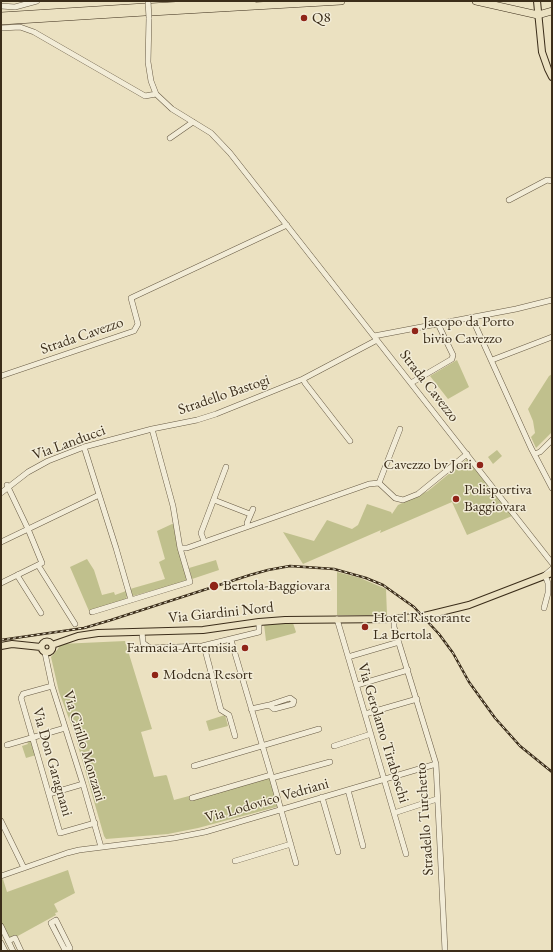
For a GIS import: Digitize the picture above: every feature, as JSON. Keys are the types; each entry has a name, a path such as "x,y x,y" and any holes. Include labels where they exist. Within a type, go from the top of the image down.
{"highway":[{"path":"1,21 252,1"},
{"path":"1,16 342,1"},
{"path":"476,1 552,11"}],"main road":[{"path":"537,8 542,52 552,77"},
{"name":"Via Giardini Nord","path":"1,646 12,644 41,647 47,642 52,645 78,636 98,633 203,630 259,622 298,619 394,619 424,616 445,612 488,598 552,573"},
{"name":"Via Giardini Nord","path":"45,653 51,652 53,649 52,645"},
{"path":"41,647 42,651 45,653"}],"street":[{"path":"1,6 19,6 37,1"},
{"name":"Strada Cavezzo","path":"148,10 148,62 151,81 156,94 172,109 210,133 224,146 552,563"},
{"path":"1,28 20,27 34,32 145,96 156,94"},
{"path":"170,138 193,122"},
{"path":"509,200 547,180 552,181"},
{"name":"Strada Cavezzo","path":"1,376 134,331 138,324 131,298 287,225"},
{"name":"Stradello Bastogi","path":"152,429 197,420 216,414 303,379 375,338 549,302 552,300"},
{"path":"472,318 534,454 552,488"},
{"path":"411,383 452,359 453,355 438,324"},
{"path":"492,360 552,337"},
{"path":"303,379 350,441"},
{"path":"92,612 190,582 180,548 173,506 152,429"},
{"name":"Via Landucci","path":"1,493 7,486 34,468 48,461 84,447 152,429"},
{"path":"379,483 400,429"},
{"path":"534,454 540,452 552,440"},
{"path":"84,447 131,600"},
{"path":"180,548 187,548 369,484 379,483 395,498 403,500 418,494 467,454"},
{"path":"204,541 201,533 226,467"},
{"path":"7,486 28,529 40,564 75,624"},
{"path":"1,542 99,495"},
{"path":"214,500 252,512 247,523 248,526"},
{"path":"1,583 40,564"},
{"path":"544,608 548,593 548,583 545,575 552,569"},
{"path":"17,575 41,614"},
{"name":"Via Gerolamo Tiraboschi","path":"337,619 406,854"},
{"name":"Stradello Turchetto","path":"394,619 394,627 436,764 445,951"},
{"path":"142,632 143,643 150,648 204,646 260,632 259,622"},
{"path":"230,640 272,777 296,863"},
{"path":"348,657 399,642"},
{"path":"204,646 221,710 229,715 235,736"},
{"name":"Via Cirillo Monzani","path":"45,653 52,686 95,823 101,847"},
{"path":"357,685 408,670"},
{"name":"Via Don Garagnani","path":"52,686 23,694 21,696 60,833 95,823"},
{"path":"365,714 417,699"},
{"path":"251,709 269,705"},
{"path":"7,745 66,728"},
{"path":"194,766 319,730"},
{"path":"334,746 371,734"},
{"path":"192,798 330,762"},
{"name":"Via Lodovico Vedriani","path":"1,876 67,853 197,834 436,764"},
{"path":"49,794 83,784"},
{"path":"348,790 363,846"},
{"path":"322,797 338,852"},
{"path":"394,813 437,799"},
{"path":"1,821 24,868"},
{"path":"235,861 291,844"},
{"path":"56,920 70,948 65,951 51,923 56,920"},
{"path":"1,926 5,939 13,951"},
{"path":"5,939 15,938 21,951"},
{"path":"1,943 5,951"}],"green space":[{"path":"457,360 469,387 448,399 430,376"},
{"path":"552,374 552,432 536,448 531,437 535,433 533,421 528,409 549,376"},
{"path":"497,450 502,456 493,464 488,457"},
{"name":"Polisportiva Baggiovara","path":"467,459 512,516 467,535 452,502 380,533 381,530 303,564 283,532 314,541 327,520 352,529 358,525 367,504 391,512 392,514 398,505 428,491"},
{"path":"174,524 187,579 186,581 133,596 130,589 165,579 159,562 165,559 157,531"},
{"path":"87,559 94,570 102,595 114,592 115,595 126,591 126,599 89,611 70,567"},
{"path":"216,560 219,570 192,579 189,568"},
{"path":"337,572 360,578 386,589 387,615 337,615"},
{"path":"293,623 295,633 266,641 264,624"},
{"path":"125,641 152,729 141,732 154,777 167,776 174,800 189,796 190,799 271,775 280,806 198,828 168,834 106,839 74,732 59,692 51,657 58,649 60,644"},
{"path":"225,715 228,726 209,731 206,721"},
{"path":"31,741 36,755 26,758 22,746"},
{"path":"68,870 75,893 54,904 58,912 55,913 56,915 16,937 15,935 7,939 1,926 1,880 3,879 7,892"}],"railway":[{"path":"1,640 84,628 268,570 290,566 334,569 366,578 383,585 414,607 439,634 453,653 469,682 495,718 520,746 552,772"}],"place":[{"name":"Q8","path":"304,18"},
{"name":"Jacopo da Porto bivio Cavezzo","path":"415,331"},
{"name":"Cavezzo bv Jori","path":"480,465"},
{"name":"Polisportiva Baggiovara","path":"456,499"},
{"name":"Bertola-Baggiovara","path":"214,586"},
{"name":"Hotel Ristorante La Bertola","path":"365,627"},
{"name":"Farmacia Artemisia","path":"245,648"},
{"name":"Modena Resort","path":"155,675"}]}
